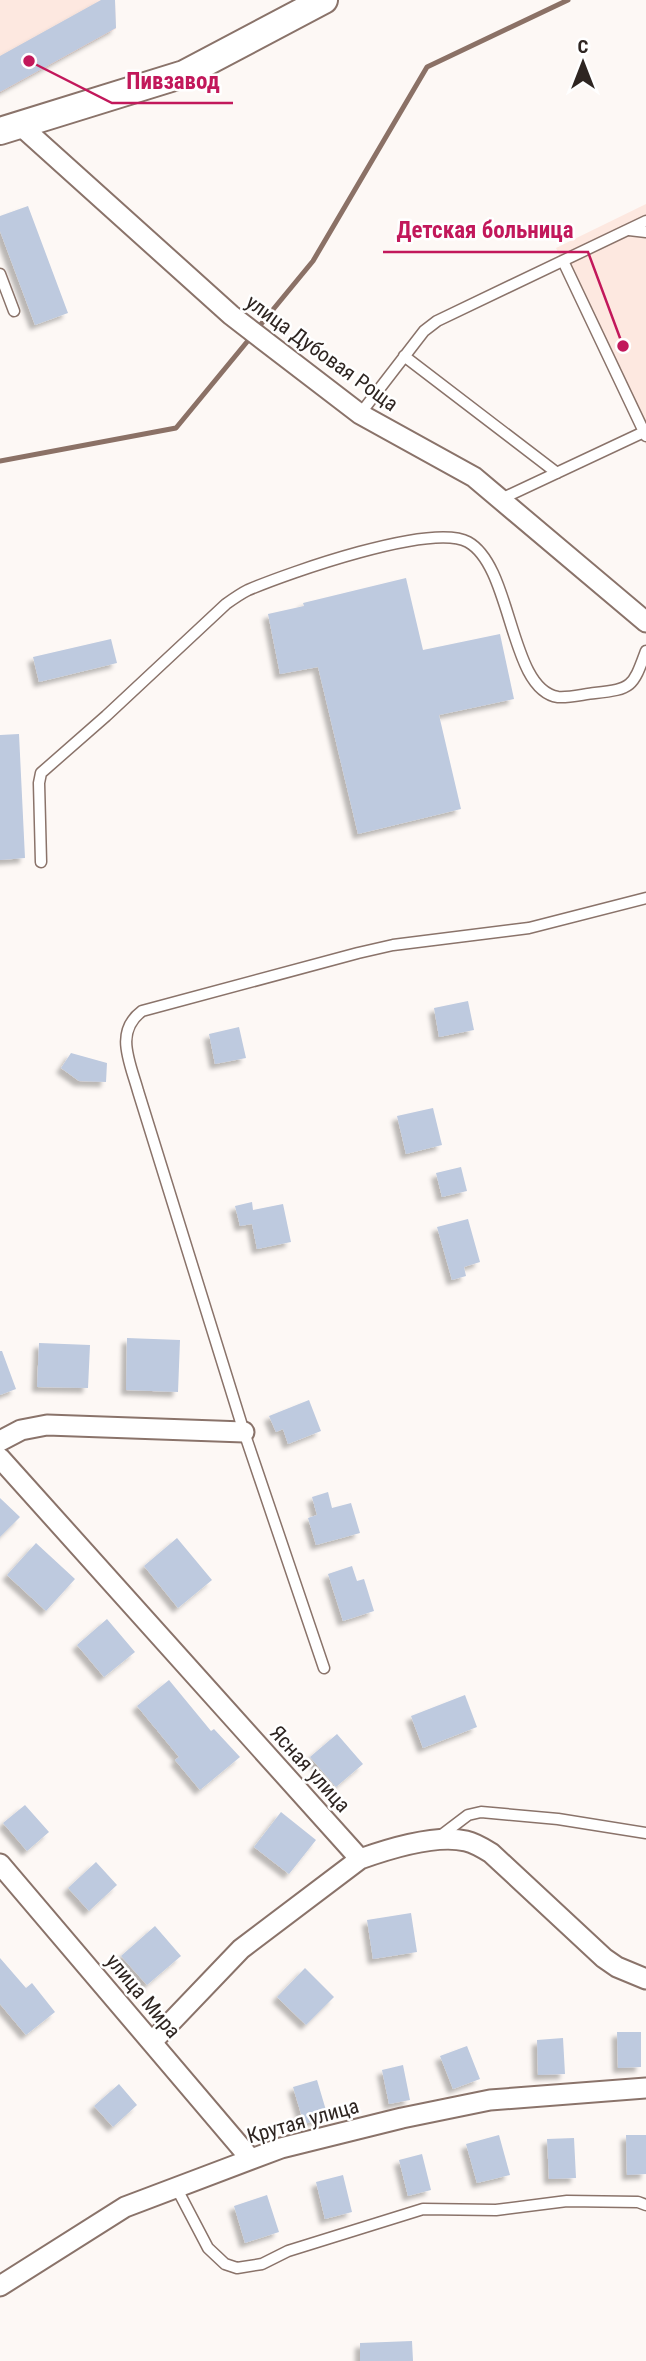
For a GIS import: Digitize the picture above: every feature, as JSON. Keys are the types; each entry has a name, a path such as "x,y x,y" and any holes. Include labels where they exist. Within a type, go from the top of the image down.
{"street":[{"path":"10,128 184,74 324,0"},
{"name":"улица Дубовая Роща","path":"10,128 273,349 360,414 474,477 646,622"},
{"path":"0,1441 21,1430 47,1425 244,1432"},
{"name":"Ясная улица","path":"0,1458 360,1859"},
{"path":"152,2042 241,1949 360,1859 382,1851 436,1840 465,1841 491,1853 604,1958 617,1967 646,1979"},
{"name":"улица Мира","path":"0,1864 250,2158"},
{"name":"Крутая улица","path":"0,2286 124,2207 250,2158 402,2118 490,2100 646,2088"}],"lane":[{"path":"360,414 424,331 437,321 646,221"},
{"path":"628,230 646,232"},
{"path":"500,499 645,433 563,261"},
{"path":"0,274 14,311"},
{"path":"404,356 557,473"},
{"path":"41,862 38,783 41,773 226,604 247,591 366,549 439,537 465,540 477,548 488,561 495,577 533,681 544,691 557,697 616,691 629,686 635,680 646,651"},
{"path":"324,1668 244,1432 127,1049 127,1026 131,1019 142,1011 358,953 393,945 529,928 646,898"},
{"path":"436,1840 468,1815 481,1812 558,1819 646,1833"},
{"path":"176,2187 208,2248 225,2264 237,2268 261,2264 288,2251 423,2209 496,2210 567,2201 638,2202 646,2205"}],"shaded area":[{"path":"0,0 115,0 116,29 0,93"},
{"path":"646,204 646,445 556,248"}],"building":[{"path":"101,0 115,0 116,28 0,92 0,56"},
{"path":"28,206 68,313 35,325 0,231 0,216"},
{"path":"406,578 423,650 500,634 514,699 439,715 461,809 358,834 318,667 280,674 268,614"},
{"path":"111,639 117,663 39,682 33,657"},
{"path":"19,734 25,858 0,860 0,735"},
{"path":"468,1001 474,1030 439,1037 434,1008"},
{"path":"239,1027 246,1058 215,1064 209,1034"},
{"path":"71,1053 107,1063 106,1082 79,1081 61,1068"},
{"path":"433,1108 442,1145 406,1154 397,1116"},
{"path":"461,1167 467,1191 442,1197 436,1173"},
{"path":"252,1202 253,1210 283,1204 291,1242 257,1249 252,1224 240,1226 235,1206"},
{"path":"468,1219 480,1262 464,1267 466,1276 452,1280 437,1227"},
{"path":"127,1338 180,1340 178,1392 126,1390"},
{"path":"39,1343 90,1345 88,1388 37,1387"},
{"path":"0,1351 16,1389 0,1395"},
{"path":"309,1400 321,1431 288,1444 283,1429 276,1432 269,1416"},
{"path":"328,1492 332,1508 351,1503 360,1533 316,1545 308,1518 317,1515 312,1497"},
{"path":"0,1498 20,1517 0,1537"},
{"path":"177,1538 212,1580 178,1608 144,1566"},
{"path":"36,1543 75,1579 46,1611 7,1575"},
{"path":"352,1566 357,1581 364,1579 374,1611 343,1621 328,1574"},
{"path":"107,1619 135,1652 104,1677 77,1645"},
{"path":"169,1680 211,1731 214,1729 240,1757 200,1790 175,1760 179,1757 137,1706"},
{"path":"465,1695 477,1727 423,1748 411,1716"},
{"path":"337,1734 363,1764 336,1787 310,1757"},
{"path":"25,1805 49,1832 27,1851 3,1823"},
{"path":"281,1812 316,1840 289,1874 254,1847"},
{"path":"96,1862 117,1885 89,1911 68,1888"},
{"path":"411,1913 417,1952 373,1959 367,1920"},
{"path":"155,1926 181,1956 147,1985 121,1956"},
{"path":"0,1958 26,1988 32,1983 55,2012 26,2035 0,2004"},
{"path":"305,1968 334,1997 306,2025 277,1997"},
{"path":"617,2032 641,2032 641,2067 618,2068"},
{"path":"563,2038 565,2074 538,2075 537,2040"},
{"path":"467,2046 480,2079 453,2089 440,2056"},
{"path":"403,2065 410,2100 389,2104 382,2070"},
{"path":"317,2080 328,2117 304,2124 293,2087"},
{"path":"119,2084 137,2105 113,2127 94,2106"},
{"path":"499,2135 510,2175 477,2183 466,2144"},
{"path":"626,2135 646,2135 646,2174 627,2175"},
{"path":"574,2138 576,2178 549,2179 547,2139"},
{"path":"422,2154 431,2190 408,2196 399,2160"},
{"path":"343,2175 352,2212 325,2219 316,2182"},
{"path":"267,2195 279,2232 245,2243 234,2206"},
{"path":"412,2341 413,2361 360,2361 360,2343"}],"waterway":[{"path":"257,329 313,261 427,67 568,0"},
{"path":"0,461 176,428 251,337"}],"place":[{"name":"Пивзавод","path":"29,61"},
{"name":"Детская больница","path":"623,346"}]}
